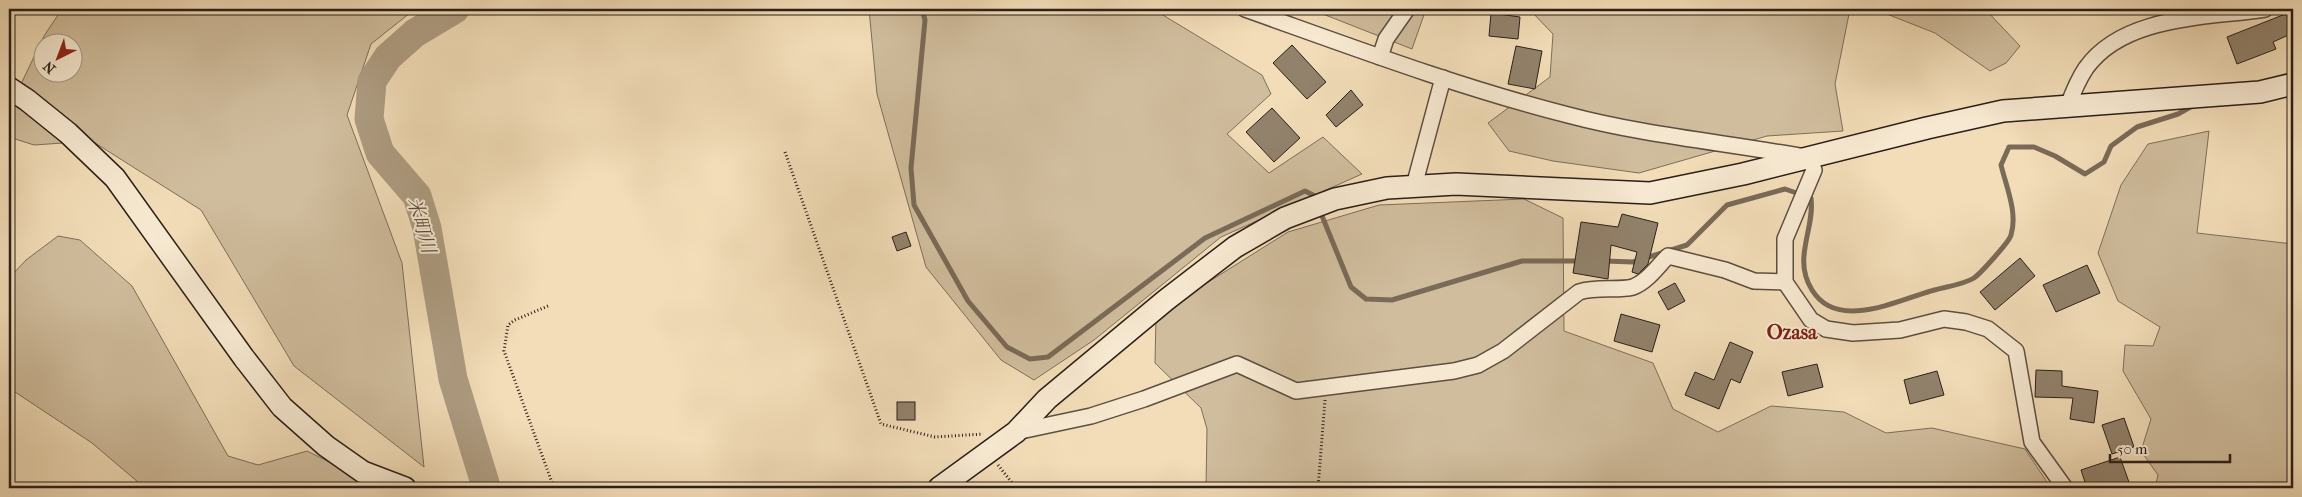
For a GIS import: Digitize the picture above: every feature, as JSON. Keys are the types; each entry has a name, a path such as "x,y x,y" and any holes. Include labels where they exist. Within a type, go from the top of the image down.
{"street":[{"path":"1245,9 1443,78 1568,116 1812,164"},
{"path":"1380,57 1386,39 1407,9"},
{"path":"2068,106 2077,83 2087,66 2110,44 2170,14 2217,16 2265,9"},
{"path":"1414,186 1425,152 1443,78"},
{"path":"940,488 1016,432 1048,399 1166,300 1235,247 1285,218 1335,199 1387,188 1456,184 1650,194 1812,164 1927,128 2003,112 2260,92 2293,84"},
{"path":"9,88 68,133 115,178 244,358 282,407 326,446 363,472 405,488"},
{"path":"1812,164 1785,239 1785,282 1811,320 1826,329 1853,333 1900,330 1944,319 1966,322 1988,329 2016,351 2032,442 2065,488"},
{"path":"1016,432 1091,416 1144,399 1237,364 1296,391 1412,378 1478,365 1503,351 1579,292 1593,288 1632,287 1644,281 1668,256 1725,270 1754,282 1785,282"}],"path":[{"path":"785,152 881,424 936,437 1016,432"},
{"path":"548,306 515,320 508,325 504,351 554,488"},
{"path":"1318,488 1326,387"},
{"path":"987,452 1016,488"}],"shaded area":[{"path":"62,9 415,9 371,44 347,115 402,263 424,467 294,366 201,210 92,141 34,145 9,137 9,109 32,61 32,82 82,82 82,32 47,32"},
{"path":"869,9 1153,9 1262,75 1271,94 1227,134 1269,173 1323,137 1362,174 1221,237 1094,340 1034,380 1001,360 926,267 877,94"},
{"path":"1310,9 1426,9 1412,49"},
{"path":"1529,9 1850,9 1835,84 1843,131 1767,136 1639,173 1553,161 1509,151 1488,123 1550,77 1553,34"},
{"path":"1874,9 1985,9 2020,46 2006,63 1990,71 1935,33"},
{"path":"2209,131 2197,233 2293,244 2293,488 2155,488 2158,475 2141,451 2151,419 2123,371 2125,345 2153,346 2160,327 2118,301 2098,253 2121,185 2148,144"},
{"path":"1524,199 1563,218 1564,331 1653,363 1673,409 1718,432 1771,406 1844,412 1886,433 1932,428 2025,449 2051,488 1206,488 1207,429 1201,408 1155,363 1156,315 1288,232 1379,205"},
{"path":"58,236 80,240 132,286 228,456 258,465 307,451 382,488 145,488 92,443 9,388 9,278 26,260"}],"building":[{"path":"2293,11 2293,33 2273,42 2276,49 2237,64 2227,37"},
{"path":"1491,13 1520,17 1518,39 1489,36"},
{"path":"1292,45 1326,82 1307,99 1273,63"},
{"path":"1516,46 1542,51 1535,89 1508,84"},
{"path":"1351,90 1363,105 1336,127 1326,115"},
{"path":"1272,108 1300,138 1274,162 1246,132"},
{"path":"1622,214 1658,223 1648,264 1638,274 1632,272 1637,252 1611,245 1608,279 1573,273 1581,222 1618,227"},
{"path":"906,232 911,246 897,251 892,237"},
{"path":"2020,258 2035,276 1995,310 1980,292"},
{"path":"2087,265 2100,293 2056,312 2043,285"},
{"path":"1675,283 1685,301 1668,310 1658,292"},
{"path":"1621,314 1660,325 1652,352 1614,341"},
{"path":"1730,342 1753,352 1740,383 1731,379 1719,409 1685,395 1695,372 1714,380"},
{"path":"1817,364 1823,387 1788,396 1782,372"},
{"path":"2036,370 2062,371 2062,386 2098,391 2094,423 2070,419 2073,398 2035,397"},
{"path":"1937,371 1944,395 1910,404 1904,380"},
{"path":"897,402 915,402 915,420 897,420"},
{"path":"2124,418 2134,447 2112,454 2102,425"},
{"path":"2120,457 2130,485 2121,488 2087,488 2081,470"}],"waterway":[{"name":"米町川","path":"455,9 415,33 388,57 372,81 369,119 380,153 417,196 427,228 453,379 485,483 483,488"},
{"path":"922,9 925,20 911,168 914,205 968,301 1007,347 1030,359 1048,357 1205,238 1305,191 1313,195"},
{"path":"1605,261 1633,262 1687,245 1727,205 1785,189 1811,198 1804,267 1806,278 1812,290 1823,302 1836,309 1851,311 1868,310 1885,306 1974,278 2006,244 2011,235 2013,218 2001,165 2009,147 2034,147 2055,156 2085,174 2104,162 2111,146 2137,127 2178,114 2194,105"},
{"path":"1320,211 1351,287 1366,299 1392,300 1522,261 1581,261"}],"district":[{"name":"Ozasa","path":"1792,332"}]}
